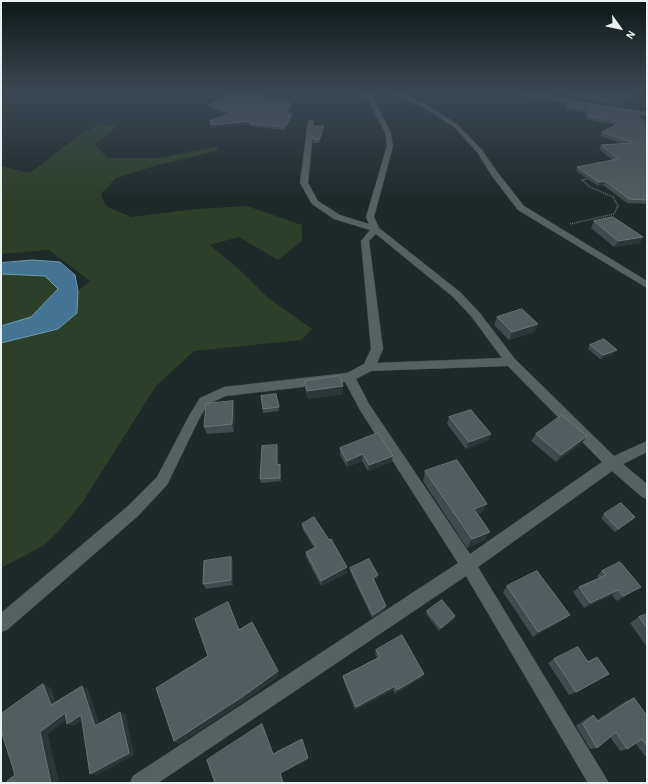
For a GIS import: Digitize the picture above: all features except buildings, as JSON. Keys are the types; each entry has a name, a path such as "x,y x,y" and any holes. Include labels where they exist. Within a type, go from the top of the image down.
{"street":[{"path":"310,130 304,183 315,202 337,217 375,229 456,294 475,314 511,362 612,463 647,493"},
{"path":"375,229 370,217 390,146 386,130"},
{"path":"459,130 480,152 522,208 647,285"},
{"path":"369,367 377,349 365,241 375,229"},
{"path":"1,624 133,511 162,481 194,417 204,401 224,392 349,377 369,367 511,362"},
{"path":"349,377 364,407 468,565 599,783"},
{"path":"140,783 468,565 612,463 647,446"}],"path":[{"path":"567,224 574,224 614,214 618,206 613,197 590,187 582,180 595,176"}],"green space":[{"path":"90,130 113,130 94,144 107,158 159,158 218,146 217,151 158,165 116,178 101,194 106,206 131,217 196,209 247,206 302,225 302,241 278,260 239,237 210,245 242,272 267,297 312,329 301,340 194,351 156,386 82,503 59,531 43,546 1,568 1,343 58,329 77,313 78,291 90,281 49,250 1,254 1,166 30,173 81,134"},
{"path":"1,274 45,276 58,289 31,318 1,326"}],"water":[{"path":"33,260 60,262 75,275 78,291 77,313 58,329 1,343 1,326 31,317 58,289 45,276 1,274 1,263"}]}
